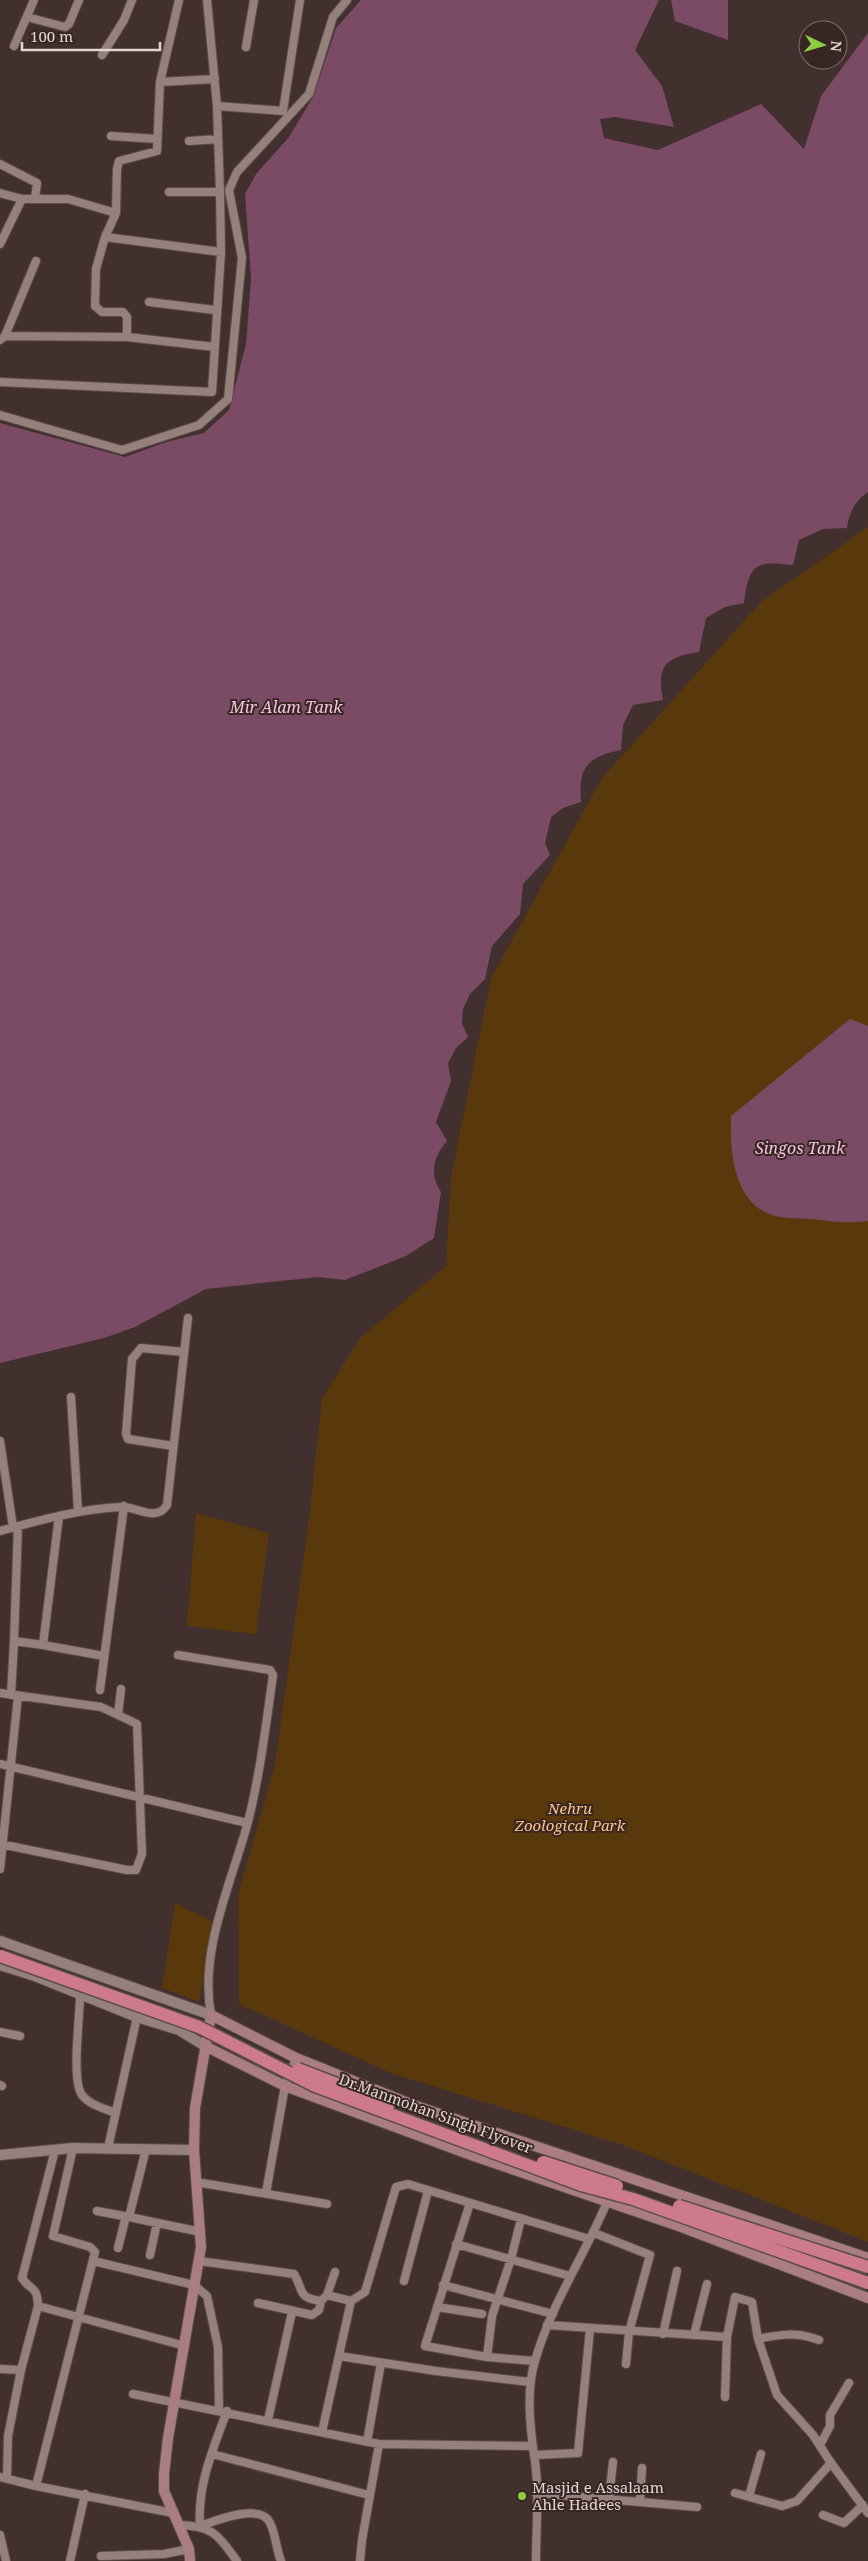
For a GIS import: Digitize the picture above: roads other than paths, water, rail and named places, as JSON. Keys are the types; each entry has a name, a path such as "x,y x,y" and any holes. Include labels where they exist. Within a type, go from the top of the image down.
{"highway":[{"name":"Dr.Manmohan Singh Flyover","path":"0,1948 86,1977 212,2026 282,2063 525,2156 868,2267"},
{"name":"Dr.Manmohan Singh Flyover","path":"0,1956 199,2027 324,2089 581,2185 633,2199 868,2283"}],"main road":[{"path":"190,2561 189,2549 164,2491 164,2474 174,2401 199,2261 201,2232 194,2150 195,2108 211,2016 296,2058 413,2104 868,2258"},
{"path":"205,2046 285,2086 474,2156 676,2225 868,2298"},
{"path":"676,2225 681,2195"}],"street":[{"path":"14,46 34,0"},
{"path":"27,17 65,27 69,24 79,0"},
{"path":"102,55 124,20 132,0"},
{"path":"127,337 127,317 123,312 102,312 95,306 96,269 105,237 116,213 117,169 119,161 157,151 160,82 179,0"},
{"path":"0,382 212,392 215,310 221,252 217,106 207,0"},
{"path":"246,47 254,0"},
{"path":"217,106 283,111 300,0"},
{"path":"0,415 122,450 199,425 228,398 242,258 229,190 237,172 309,94 334,18 347,0"},
{"path":"160,82 215,80"},
{"path":"111,136 157,139"},
{"path":"189,141 218,138"},
{"path":"0,164 37,183 35,199"},
{"path":"169,192 220,192"},
{"path":"0,193 22,199 68,200 116,213"},
{"path":"0,244 3,226 22,199"},
{"path":"105,237 221,252"},
{"path":"36,261 3,338 127,337 215,347"},
{"path":"149,302 215,310"},
{"path":"0,1531 78,1511 124,1506 154,1514 164,1510 167,1505 188,1318"},
{"path":"173,1446 128,1439 126,1434 132,1359 141,1348 184,1352"},
{"path":"71,1397 78,1511"},
{"path":"0,1441 15,1527 15,1695 12,1766 1,1845 0,1869"},
{"path":"100,1690 124,1506"},
{"path":"44,1645 59,1516"},
{"path":"14,1641 104,1656"},
{"path":"0,1941 211,2016 207,1994 210,1964 220,1918 260,1772 272,1672 270,1670 178,1655"},
{"path":"118,1714 121,1688"},
{"path":"0,1693 101,1707 137,1724 142,1854 136,1870 127,1870 1,1845"},
{"path":"0,1764 247,1823"},
{"path":"0,1965 35,1976 137,2017 179,2030 205,2046"},
{"path":"80,1995 77,2086 84,2098 116,2113"},
{"path":"108,2148 137,2017"},
{"path":"0,2032 20,2036"},
{"path":"266,2193 285,2086 296,2058"},
{"path":"0,2155 73,2148 194,2150"},
{"path":"36,2486 94,2262 93,2248 53,2236 73,2148"},
{"path":"118,2248 146,2149"},
{"path":"55,2150 22,2278 33,2287 37,2296 38,2306 4,2436 4,2477 36,2486 85,2494 173,2513"},
{"path":"196,2182 327,2204"},
{"path":"199,2261 294,2274 298,2290 313,2300 324,2298 351,2301 365,2292 396,2186 408,2184 521,2219 592,2236 650,2255 628,2332 626,2364"},
{"path":"404,2281 428,2191"},
{"path":"536,2561 536,2494 530,2382 534,2361 547,2325 607,2202"},
{"path":"470,2203 425,2346 534,2361"},
{"path":"97,2211 201,2232"},
{"path":"487,2356 492,2316 511,2259 521,2219"},
{"path":"150,2256 157,2223"},
{"path":"456,2244 570,2276"},
{"path":"94,2262 194,2285 207,2296 218,2347 223,2410 201,2489 198,2506 200,2526"},
{"path":"663,2334 677,2271"},
{"path":"258,2303 292,2312 316,2314 335,2272"},
{"path":"694,2335 707,2284"},
{"path":"443,2285 553,2314"},
{"path":"725,2397 727,2337 735,2297 752,2302 758,2339 777,2395 820,2445 868,2513"},
{"path":"322,2432 351,2301"},
{"path":"38,2306 185,2346"},
{"path":"437,2307 482,2314"},
{"path":"268,2420 292,2312"},
{"path":"547,2325 628,2332 727,2337"},
{"path":"534,2454 578,2453 590,2329"},
{"path":"758,2339 791,2333 802,2334 819,2340"},
{"path":"339,2356 530,2382"},
{"path":"367,2442 381,2363"},
{"path":"0,2370 21,2370"},
{"path":"820,2445 830,2426 830,2415 849,2383"},
{"path":"133,2394 223,2410 379,2444 532,2446"},
{"path":"360,2561 369,2495 379,2444"},
{"path":"212,2454 369,2495"},
{"path":"749,2496 761,2454"},
{"path":"609,2498 613,2462"},
{"path":"735,2493 782,2506 790,2505 797,2501 831,2463"},
{"path":"640,2502 642,2468"},
{"path":"70,2561 85,2494"},
{"path":"536,2494 609,2498 697,2507"},
{"path":"823,2515 844,2524 863,2505"},
{"path":"179,2526 200,2526 237,2514 262,2516 270,2523 281,2561"},
{"path":"200,2526 212,2532 223,2542 237,2561"},
{"path":"0,2535 6,2561"},
{"path":"101,2556 163,2557 189,2549"}],"water":[{"name":"Mir Alam Tank","path":"361,0 659,0 635,50 662,86 674,127 615,117 600,119 604,138 658,150 761,104 804,149 821,96 840,70 848,70 848,60 868,33 868,492 853,507 847,528 823,529 799,540 793,565 770,563 756,568 748,580 744,603 725,607 706,618 699,652 678,657 666,665 661,678 663,700 633,705 623,725 621,750 593,760 583,772 580,790 581,802 563,808 551,817 545,843 550,855 523,884 520,914 492,946 485,979 470,994 463,1009 462,1024 468,1037 456,1048 448,1063 451,1081 436,1122 447,1141 438,1153 434,1166 435,1179 441,1192 434,1238 406,1256 345,1280 318,1277 206,1289 135,1327 104,1338 0,1363 0,423 125,457 166,442 204,433 229,410 246,344 251,278 245,194 256,174 289,137 313,97 336,28"},
{"path":"671,0 728,0 728,40 675,21"},
{"name":"Singos Tank","path":"850,1019 868,1026 868,1221 840,1222 784,1218 769,1214 757,1207 747,1197 740,1185 731,1143 731,1116"}],"place":[{"name":"Masjid e Assalaam Ahle Hadees","path":"522,2496"}],"park label":[{"name":"Nehru Zoological Park","path":"570,1816"}]}
